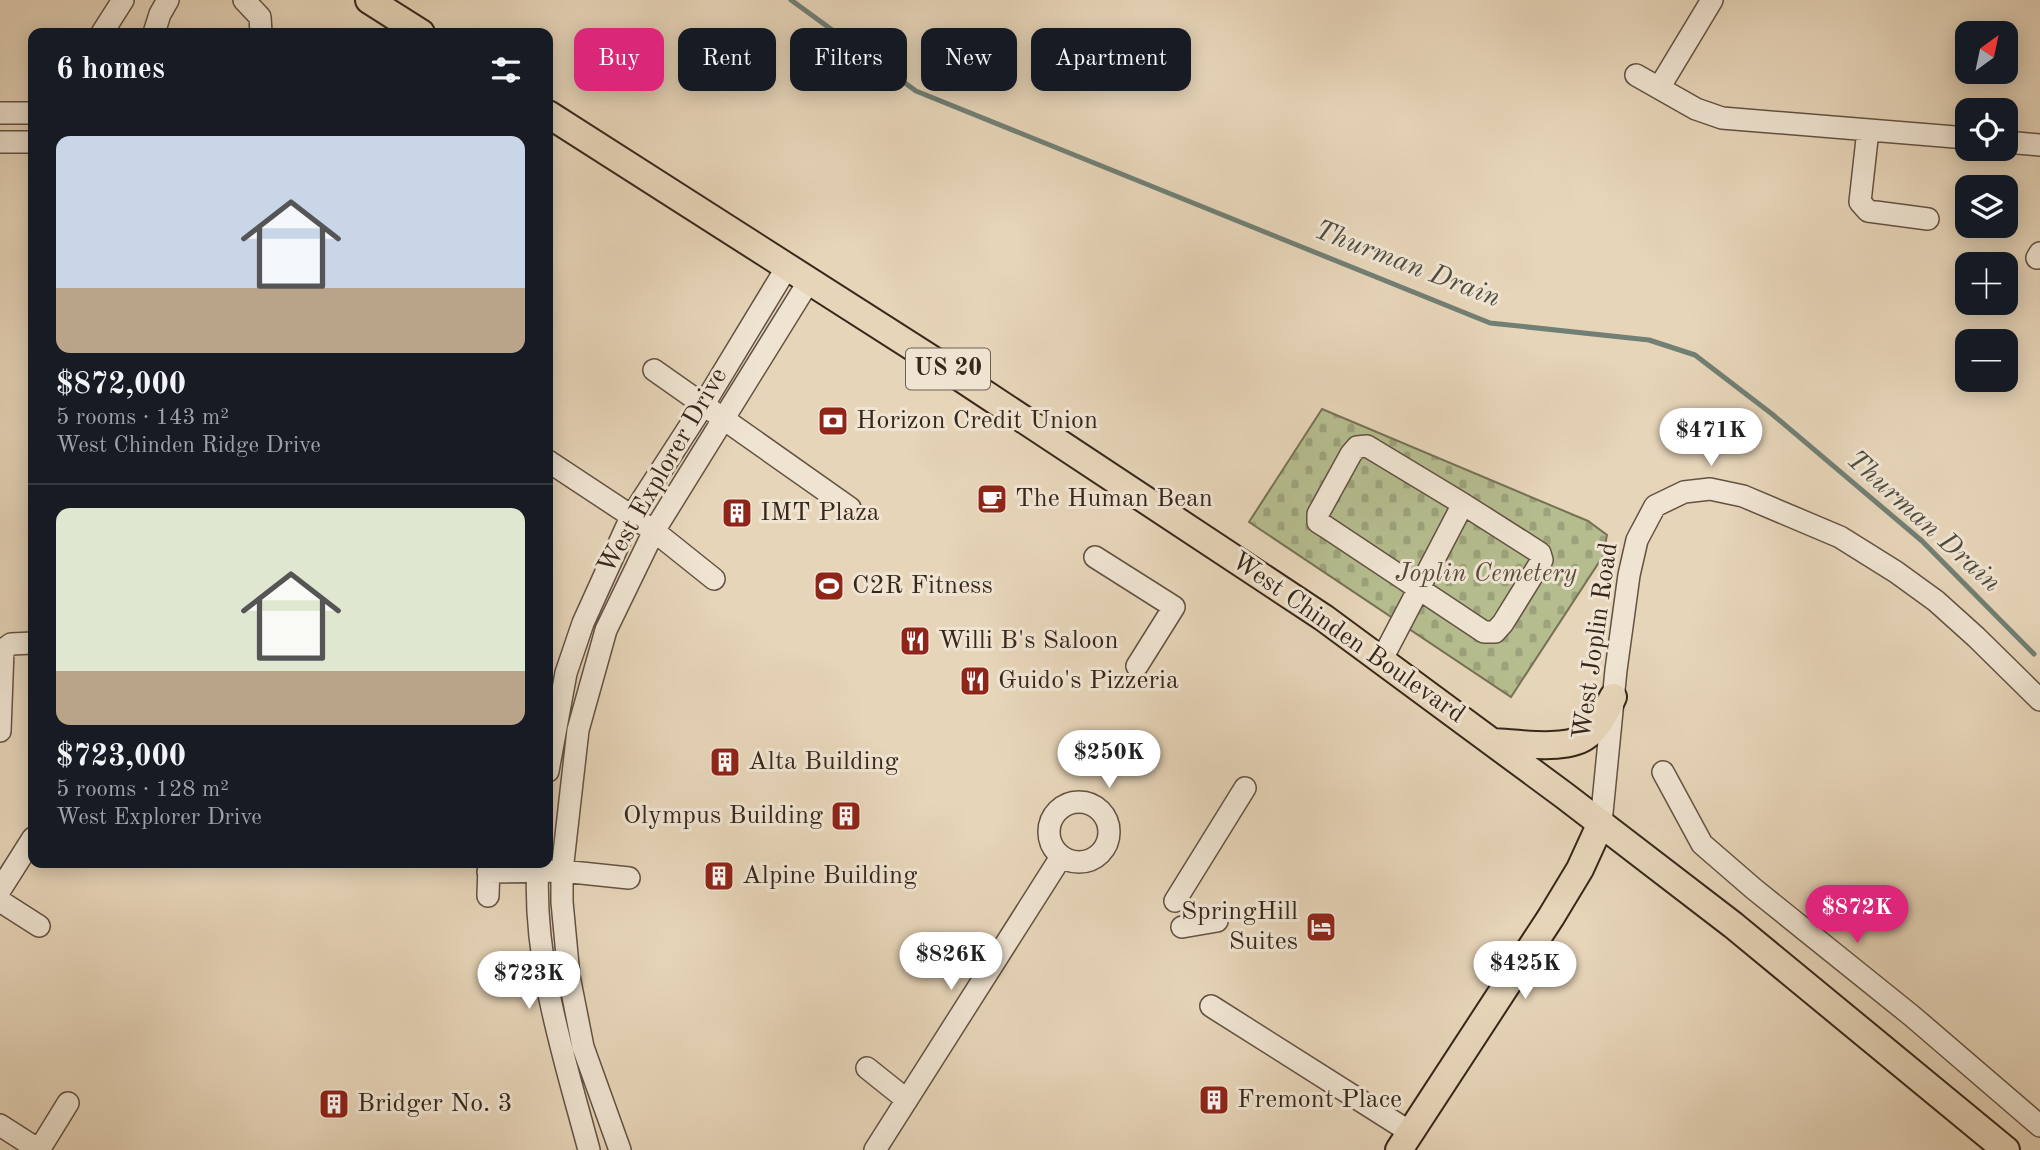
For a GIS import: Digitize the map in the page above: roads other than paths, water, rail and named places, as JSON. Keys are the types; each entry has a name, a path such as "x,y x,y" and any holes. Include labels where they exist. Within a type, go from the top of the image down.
{"main road":[{"path":"369,0 413,28"},
{"name":"West Chinden Boulevard","path":"553,117 1106,472 1382,659 1733,925 2006,1150"},
{"path":"1493,742 1562,745 1584,738 1614,698"},
{"path":"1405,1141 1551,917 1580,869 1601,823"}],"street":[{"path":"105,28 123,0"},
{"path":"155,28 168,0"},
{"path":"244,0 260,17 261,28"},
{"path":"1659,88 1712,0"},
{"path":"1636,75 1696,109 1722,118 1955,137"},
{"path":"0,113 28,113"},
{"path":"1868,130 1860,202 1868,211 1928,219"},
{"path":"0,142 28,142"},
{"path":"2018,143 2040,145"},
{"name":"West Explorer Drive","path":"553,744 566,673 583,623 631,517 704,404 787,267"},
{"name":"West Explorer Drive","path":"620,1150 582,1039 569,976 562,871 578,730 606,630 654,531 726,419 809,281"},
{"path":"654,370 850,508"},
{"path":"1367,446 1463,504 1540,553 1542,561 1503,623 1494,632 1484,632 1420,587 1318,522 1318,513 1357,447 1367,446"},
{"path":"553,464 654,531 714,579"},
{"name":"West Joplin Road","path":"1601,823 1614,698 1606,670 1637,540 1655,506 1685,492 1710,489 1743,496 1840,537 1936,601 2040,699"},
{"path":"1382,659 1463,504"},
{"path":"1095,557 1174,607 1137,666"},
{"path":"0,731 3,650 11,644 28,643"},
{"path":"1663,772 1702,844 1912,1016 2040,1126"},
{"path":"1175,901 1245,788"},
{"path":"0,890 28,846"},
{"path":"875,1150 1061,857"},
{"path":"488,868 488,896"},
{"path":"538,868 548,1000 589,1150"},
{"path":"544,868 629,878"},
{"path":"0,901 39,926"},
{"path":"1182,927 1217,921"},
{"path":"1211,1006 1405,1141"},
{"path":"867,1068 907,1100"},
{"path":"0,1125 39,1150 68,1103"}],"waterway":[{"name":"Thurman Drain","path":"791,0 916,91 1490,323 1649,340 1695,355 1772,414 1922,541 2034,654"}],"place":[{"name":"Horizon Credit Union","path":"833,421"},
{"name":"The Human Bean","path":"992,499"},
{"name":"IMT Plaza","path":"737,513"},
{"name":"C2R Fitness","path":"829,586"},
{"name":"Willi B's Saloon","path":"915,641"},
{"name":"Guido's Pizzeria","path":"975,681"},
{"name":"Alta Building","path":"725,762"},
{"name":"Olympus Building","path":"846,816"},
{"name":"Alpine Building","path":"719,876"},
{"name":"SpringHill Suites","path":"1321,927"},
{"name":"Fremont Place","path":"1214,1100"},
{"name":"Bridger No. 3","path":"334,1104"}],"park label":[{"name":"Joplin Cemetery","path":"1486,574"}]}
